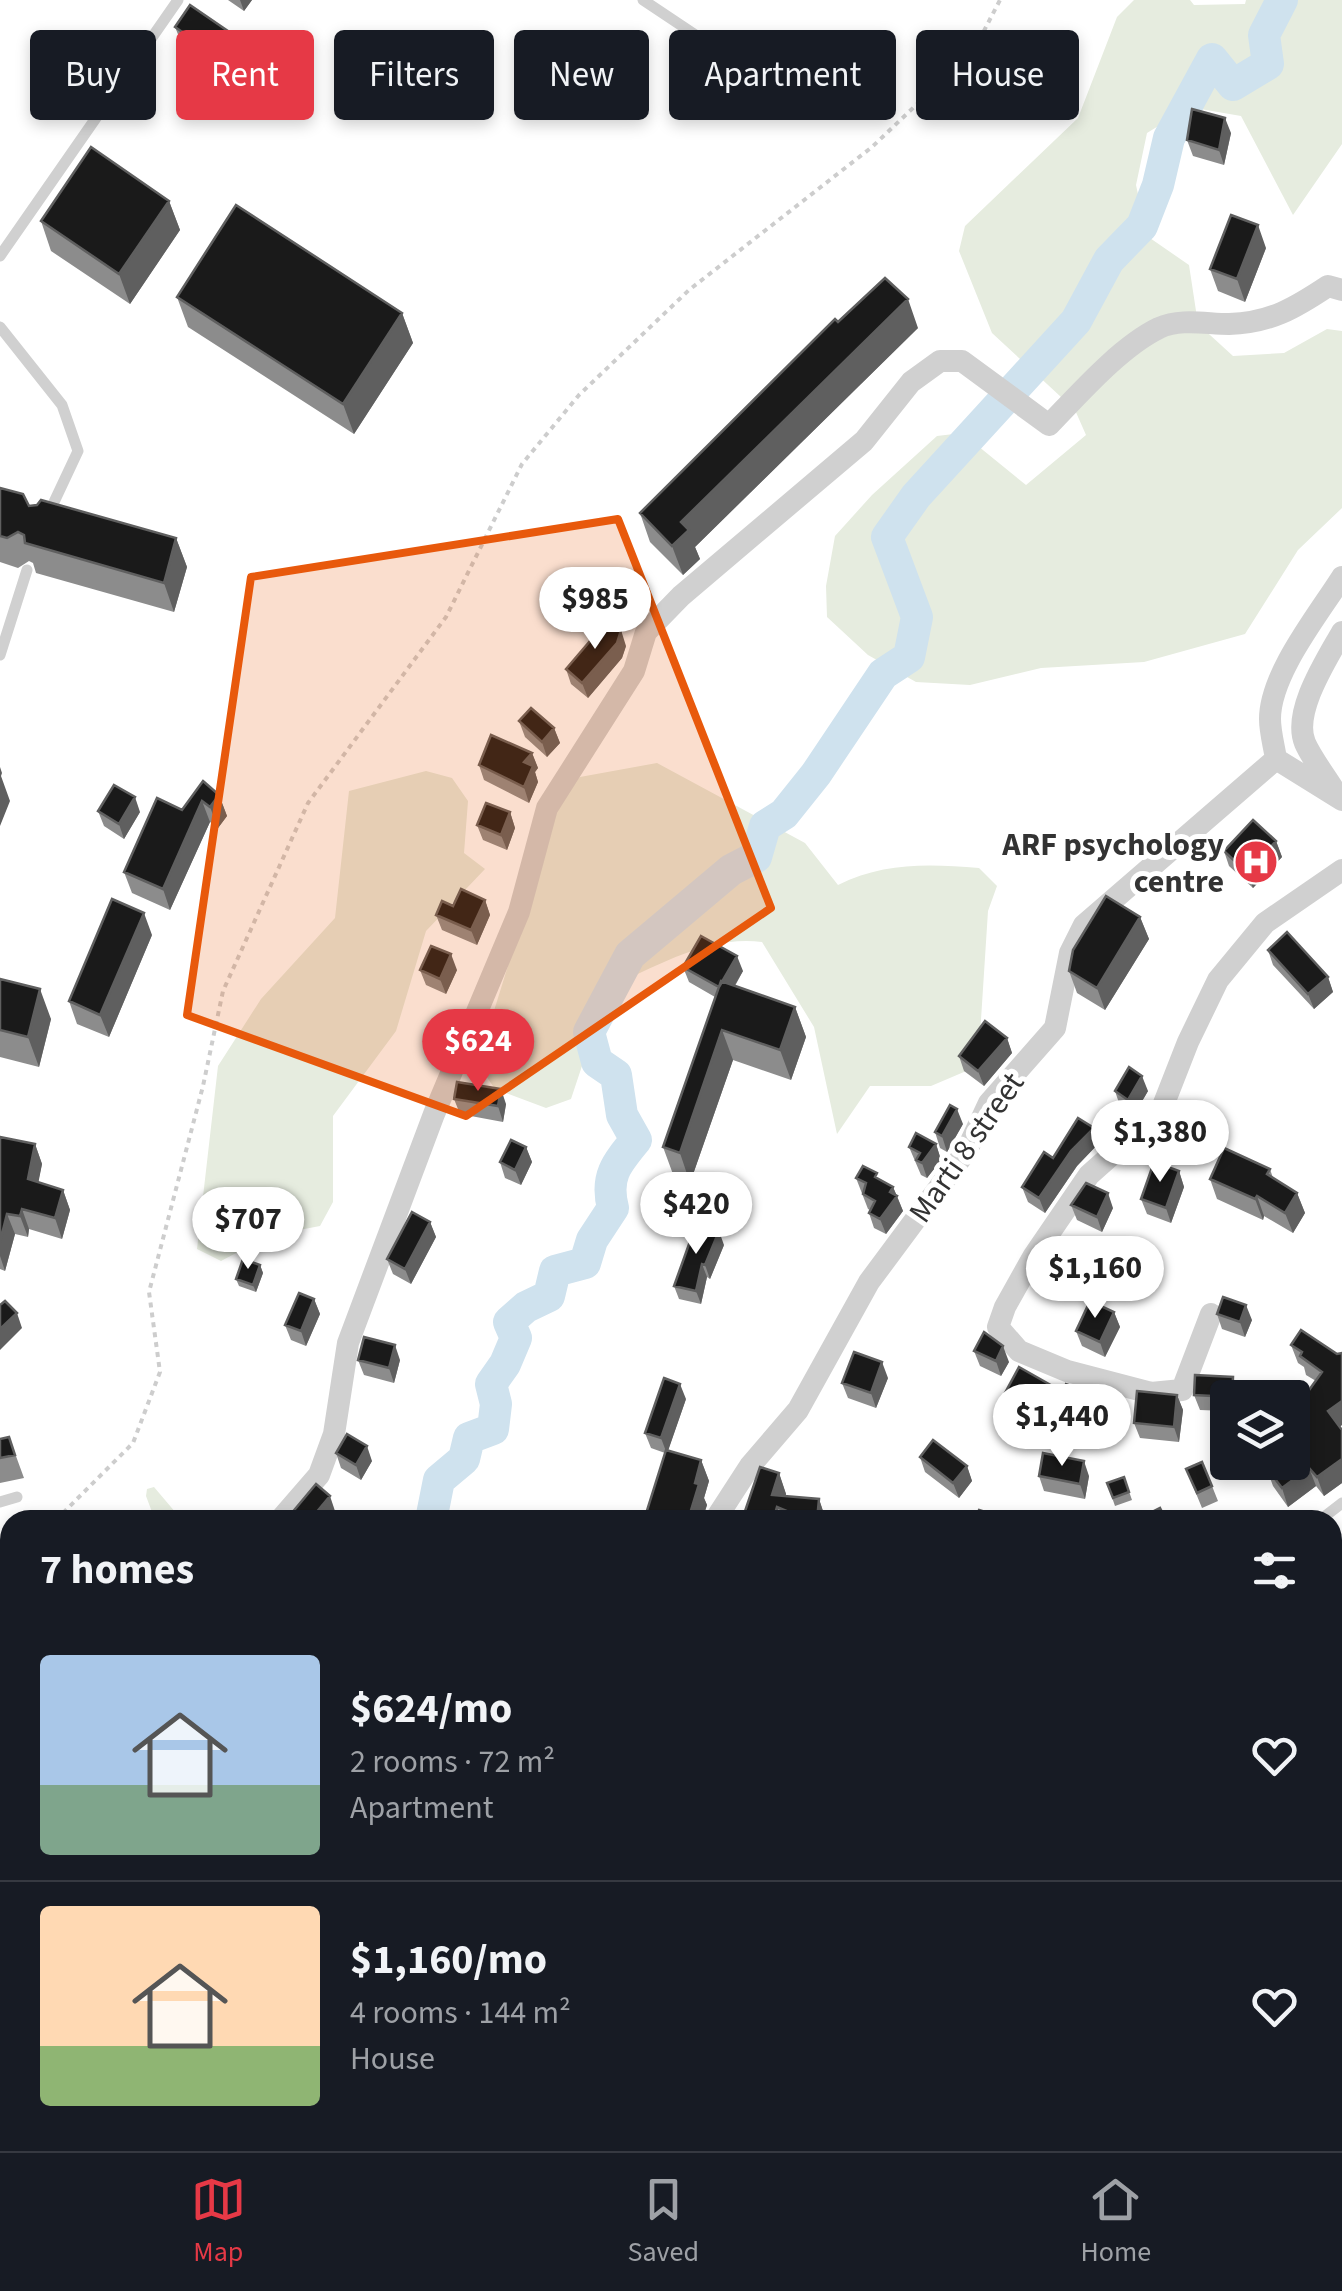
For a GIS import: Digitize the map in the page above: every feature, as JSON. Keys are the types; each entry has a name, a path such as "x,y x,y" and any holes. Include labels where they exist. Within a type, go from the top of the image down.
{"street":[{"path":"289,1510 319,1475 334,1434 348,1342 434,1114 519,912 547,808 634,672 646,632 681,596 864,441 911,382 940,361 962,361 1049,425 1104,368 1160,328 1186,322 1233,324 1285,314 1328,286 1342,290"},
{"path":"1340,799 1276,759 1270,720 1272,699 1286,666 1342,576"},
{"path":"1340,799 1304,741 1300,719 1342,632"},
{"name":"Marti 8 street","path":"721,1510 750,1466 798,1410 869,1282 967,1150 989,1102 1054,1028 1070,953 1084,925 1276,759"},
{"path":"1211,1314 1182,1390 1151,1394 1067,1371 1019,1351 998,1326 1032,1257 1089,1175 1162,1111 1188,1042 1218,980 1265,922 1342,870"}],"lane":[{"path":"0,256 178,0"},
{"path":"643,0 688,30"},
{"path":"0,327 62,405 78,451 43,526"},
{"path":"0,655 27,570"},
{"path":"0,1502 18,1497"}],"path":[{"path":"66,1510 133,1443 160,1372 150,1292 223,991 308,803 446,616 522,464 579,395 689,290 872,147 974,50 1000,0"}],"highlighted area":[{"path":"618,519 771,908 466,1116 187,1015 251,577"}],"shaded area":[{"path":"1134,0 1190,0 1194,5 1245,4 1246,0 1342,0 1342,144 1293,215 1241,116 1189,107 1147,133 1136,185 1147,236 1189,265 1198,324 1233,356 1284,353 1327,329 1342,331 1342,508 1298,550 1245,634 1144,662 1041,668 970,685 916,682 868,655 827,617 826,586 835,536 872,495 937,436 962,433 1026,485 1086,435 1075,410 992,333 959,251 965,226 1079,120 1117,17"},
{"path":"657,763 805,843 838,885 890,868 979,868 997,886 988,911 978,1066 931,1086 870,1086 837,1134 814,1027 762,942 742,941 683,954 608,988 571,1099 546,1108 495,1089 480,1067 484,1043 562,792 580,777"},
{"path":"426,771 452,778 468,801 464,853 485,869 426,931 396,1031 333,1116 333,1202 320,1226 268,1236 221,1261 197,1249 218,1066 261,999 335,918 349,791"},
{"path":"154,1487 174,1510 151,1510 147,1489"}],"building":[{"path":"190,5 226,30 179,30 175,27"},
{"path":"1192,109 1225,118 1219,150 1187,140"},
{"path":"91,147 169,201 119,274 41,221"},
{"path":"236,205 402,313 343,404 177,297"},
{"path":"1231,215 1258,225 1237,279 1210,269"},
{"path":"885,278 908,299 681,522 689,530 672,546 640,513 835,319 838,322"},
{"path":"0,488 23,494 29,506 41,500 176,538 164,583 25,543 24,535 18,532 7,538 0,536"},
{"path":"608,620 621,630 617,643 582,683 566,669"},
{"path":"531,708 554,728 542,742 519,721"},
{"path":"491,735 532,753 524,762 533,766 524,787 479,765"},
{"path":"203,781 219,795 210,807 202,801 163,889 124,872 157,798 182,810"},
{"path":"114,785 135,797 119,824 98,811"},
{"path":"486,803 510,812 501,835 477,825"},
{"path":"1253,820 1276,841 1247,873 1224,851"},
{"path":"461,889 485,900 471,930 436,915 442,901 453,906"},
{"path":"1106,896 1140,917 1097,988 1069,971 1073,950"},
{"path":"112,899 144,913 100,1015 69,1001"},
{"path":"1287,932 1328,977 1308,994 1268,950"},
{"path":"701,936 737,956 719,987 683,967"},
{"path":"431,946 451,954 440,979 420,970"},
{"path":"0,979 40,989 28,1037 0,1030"},
{"path":"721,981 795,1007 780,1050 722,1030 680,1153 663,1147"},
{"path":"985,1021 1007,1038 978,1071 959,1056"},
{"path":"1129,1067 1142,1076 1128,1100 1115,1091"},
{"path":"457,1082 501,1089 498,1106 454,1099"},
{"path":"950,1105 957,1109 942,1136 935,1132"},
{"path":"1078,1118 1094,1128 1071,1151 1039,1198 1022,1187 1044,1152 1053,1158"},
{"path":"916,1133 936,1144 922,1163 916,1160 920,1153 909,1147"},
{"path":"0,1137 35,1144 28,1179 63,1190 55,1218 22,1209 20,1216 7,1214 0,1242"},
{"path":"511,1140 526,1147 515,1170 500,1162"},
{"path":"1224,1148 1270,1169 1267,1174 1297,1193 1285,1213 1257,1196 1255,1199 1210,1179"},
{"path":"1154,1162 1179,1171 1166,1208 1141,1199"},
{"path":"863,1166 893,1187 890,1192 897,1196 880,1219 869,1213 875,1201 863,1194 866,1183 856,1178"},
{"path":"1086,1183 1108,1193 1097,1217 1071,1205"},
{"path":"412,1212 430,1222 405,1269 387,1259"},
{"path":"697,1222 719,1231 705,1265 702,1264 696,1291 674,1286"},
{"path":"243,1259 260,1265 253,1285 236,1279"},
{"path":"299,1293 314,1299 301,1331 285,1325"},
{"path":"1223,1297 1246,1305 1240,1322 1217,1314"},
{"path":"5,1301 17,1313 0,1329 0,1305"},
{"path":"1090,1301 1114,1312 1100,1342 1076,1331"},
{"path":"1301,1330 1337,1354 1342,1353 1342,1401 1328,1411 1342,1430 1342,1459 1317,1477 1310,1469 1310,1389 1322,1372 1291,1345"},
{"path":"984,1332 1003,1346 996,1361 974,1351"},
{"path":"364,1337 395,1345 389,1368 358,1360"},
{"path":"854,1352 882,1362 871,1393 842,1383"},
{"path":"1019,1367 1063,1392 1066,1384 1094,1394 1085,1421 1039,1405 1037,1410 1005,1393"},
{"path":"1195,1375 1233,1377 1210,1380 1210,1396 1194,1395"},
{"path":"664,1378 680,1384 661,1438 645,1433"},
{"path":"1137,1391 1177,1395 1174,1427 1134,1423"},
{"path":"347,1434 367,1446 356,1465 336,1453"},
{"path":"9,1437 15,1455 0,1458 0,1439"},
{"path":"933,1440 967,1466 953,1483 920,1457"},
{"path":"666,1450 701,1460 691,1510 647,1510"},
{"path":"1043,1453 1084,1461 1080,1484 1039,1476"},
{"path":"1202,1462 1212,1486 1197,1493 1186,1469"},
{"path":"760,1467 779,1473 772,1495 819,1499 818,1510 745,1510"},
{"path":"1124,1477 1129,1492 1113,1498 1107,1483"},
{"path":"1276,1480 1293,1480 1282,1488"},
{"path":"316,1484 330,1496 318,1510 294,1510"}],"waterway":[{"path":"433,1510 439,1480 464,1459 469,1438 493,1429 496,1404 491,1384 516,1338 509,1322 526,1307 549,1296 555,1271 585,1263 592,1240 613,1208 611,1179 636,1140 622,1115 616,1075 597,1062 589,1032 630,955 731,870 756,857 765,826 784,814 816,774 883,674 909,657 917,617 887,537 916,496 1076,321 1109,260 1142,226 1158,185 1169,138 1212,59 1233,85 1268,64 1264,35 1282,0"}],"place":[{"name":"ARF psychology centre","path":"1256,862"}]}
